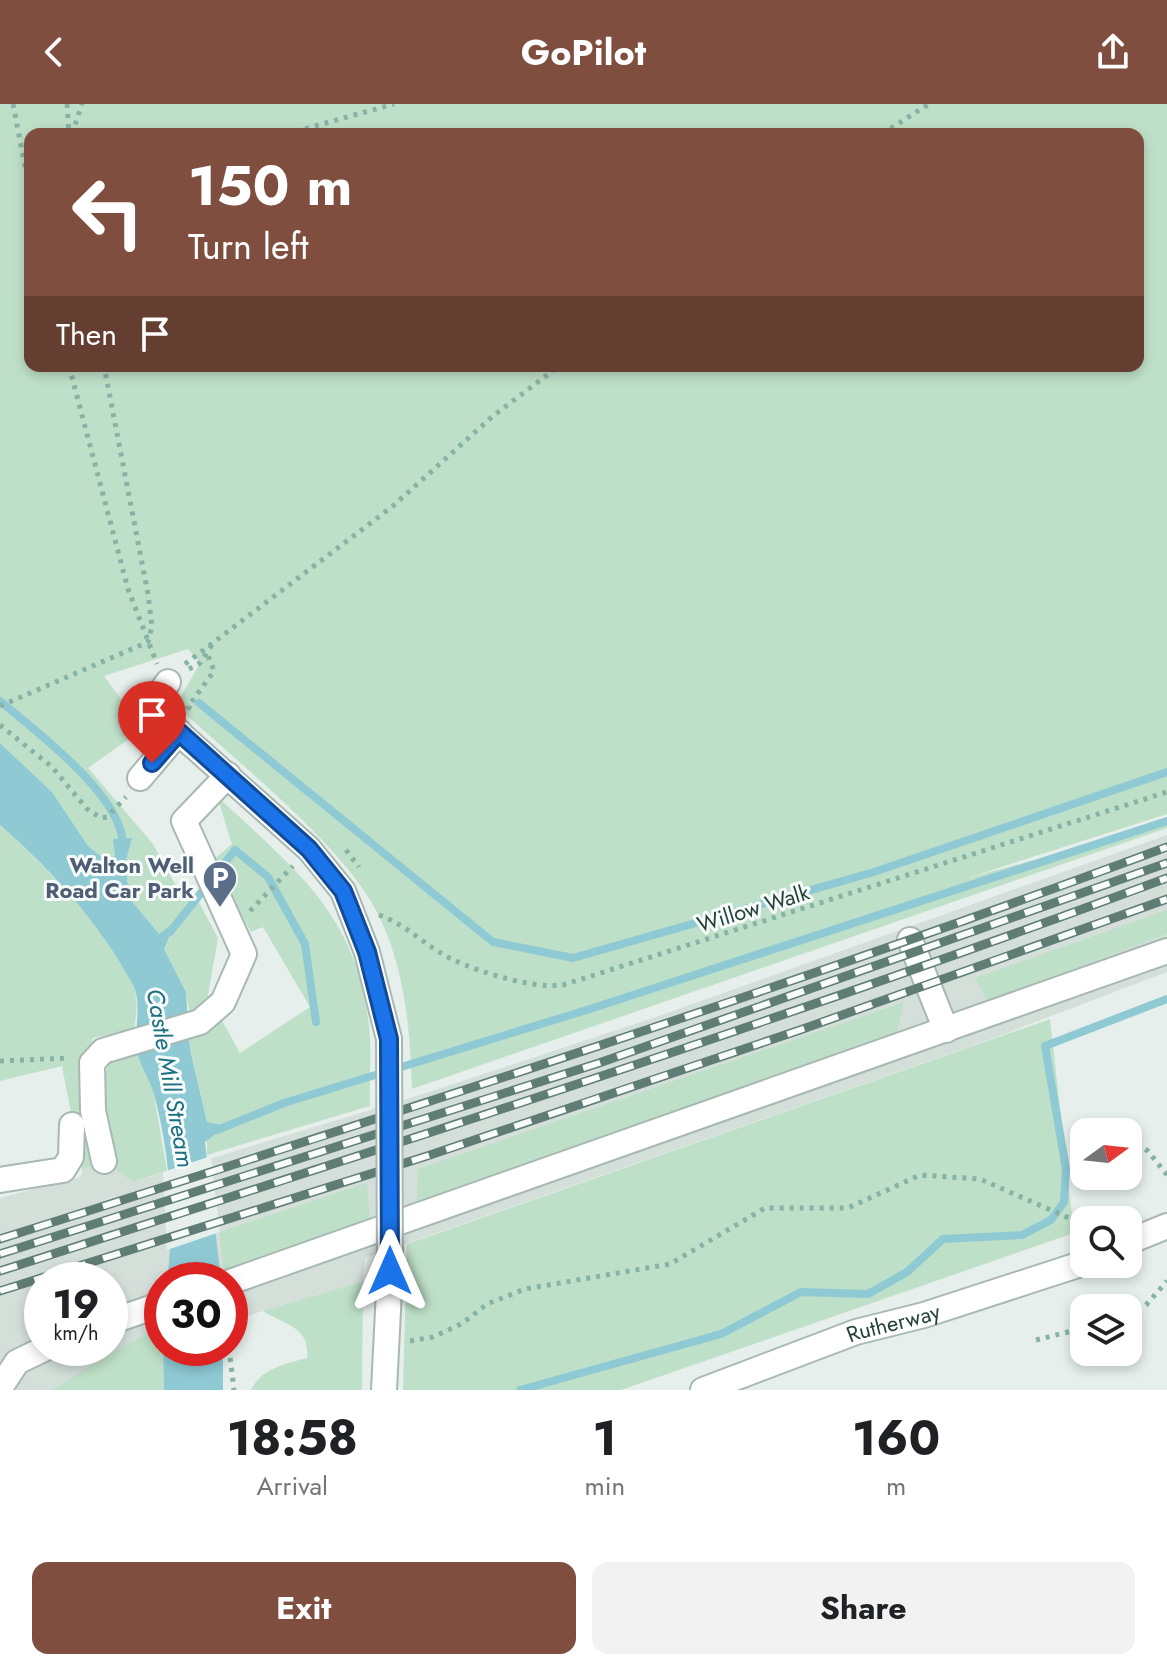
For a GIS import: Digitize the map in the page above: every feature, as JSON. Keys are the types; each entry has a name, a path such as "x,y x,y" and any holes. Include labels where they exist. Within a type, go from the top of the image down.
{"street":[{"path":"168,682 153,703 159,715 309,849 343,891 355,922 389,1039 390,1271 384,1390"},
{"path":"140,778 179,732"},
{"path":"104,1161 93,1111 92,1063 103,1051 121,1044 200,1022 223,1002 244,954 184,821 228,775"},
{"path":"910,940 946,1030"},
{"path":"248,1276 1167,951"},
{"path":"0,1180 63,1170 71,1157 72,1125"},
{"path":"1142,1236 1167,1226"},
{"name":"Rutherway","path":"703,1390 856,1332 924,1315 1070,1268"},
{"path":"0,1388 17,1362 24,1359"}],"path":[{"path":"13,104 24,161"},
{"path":"67,104 69,128"},
{"path":"72,128 82,104"},
{"path":"308,128 394,104"},
{"path":"891,128 929,104"},
{"path":"71,372 128,589 148,642 168,682"},
{"path":"105,372 148,594 152,626 148,642"},
{"path":"168,682 193,655 393,506 493,416 551,372"},
{"path":"168,682 200,663 217,638"},
{"path":"0,706 148,642"},
{"path":"0,725 52,767 87,809 101,818 107,817 117,807"},
{"name":"Willow Walk","path":"355,922 378,915 395,920 453,960 540,988 563,985 1167,792"},
{"path":"252,910 291,867"},
{"path":"0,1061 60,1060"},
{"path":"1142,1147 1167,1175"},
{"path":"385,1339 415,1341 433,1337 463,1323 487,1304 525,1289 670,1264 765,1208 848,1208 920,1175 980,1179 1070,1219"},
{"path":"1142,1307 1167,1281"},
{"path":"1036,1340 1070,1332"},
{"path":"231,1366 234,1390"}],"shaded area":[{"path":"1167,835 1167,972 983,1042 365,1258 363,1281 248,1316 248,1262 144,1262 144,1366 164,1366 164,1390 0,1390 0,1198 81,1177 82,1170 104,1161 133,1182 423,1094 656,1017"}],"green space":[{"path":"0,104 1167,104 1167,814 964,879 1167,824 1167,828 412,1089 410,1044 400,979 379,916 363,889 315,833 176,705 200,663 188,649 104,676 143,729 88,768 153,844 179,891 193,891 218,938 208,995 240,1053 310,1007 263,927 251,932 212,861 232,844 217,796 296,871 317,896 336,923 351,953 362,987 370,1036 370,1106 207,1155 207,1122 190,1048 186,992 164,949 176,922 159,934 130,899 125,864 131,838 115,856 104,860 88,846 52,792 0,743"},
{"path":"0,825 75,900 110,946 134,987 134,1029 93,1038 86,1059 99,1163 82,1170 62,1066 0,1081"},
{"path":"1167,910 1167,934 987,1001 975,978"},
{"path":"904,1002 895,1041 417,1208 418,1169"},
{"path":"1050,1019 1071,1206 1070,1234 621,1390 403,1390 407,1244"},
{"path":"137,1050 153,1090 167,1171 133,1182 112,1167 104,1089 110,1062 120,1053"},
{"path":"367,1183 370,1221 248,1262 223,1262 219,1232"},
{"path":"363,1281 362,1390 251,1390 268,1372 307,1358 301,1333 263,1311"},
{"path":"144,1336 144,1366 163,1366 164,1390 51,1390 91,1366 128,1366 128,1345"}],"water":[{"name":"Castle Mill Stream","path":"0,743 52,792 88,846 104,859 115,856 113,839 132,838 125,864 130,899 159,934 177,920 164,949 186,992 190,1049 207,1122 226,1126 205,1142 219,1262 169,1262 171,1209 167,1161 153,1091 137,1051 137,1008 133,985 106,941 74,899 0,825"},
{"path":"163,1366 223,1366 223,1390 164,1390"}],"pier":[{"path":"211,1156 220,1232 167,1250 163,1172"}],"waterway":[{"path":"0,701 56,748 96,789 120,830 122,849"},
{"path":"199,703 493,942 573,958 874,872 1167,772"},
{"path":"217,1130 284,1103 590,1009 1167,821"},
{"path":"170,932 235,850 268,877 305,944 316,1022"},
{"path":"520,1390 721,1334 801,1292 868,1294 907,1272 943,1239 1022,1235 1051,1220 1064,1202 1066,1169 1045,1046 1167,999"}],"railway":[{"path":"0,1239 732,1001 1167,847"},
{"path":"0,1254 599,1063 1167,863"},
{"path":"0,1271 732,1032 1167,878"},
{"path":"0,1291 427,1156 800,1030 1167,899"}],"place":[{"name":"Walton Well Road Car Park","path":"220,909"}],"route":[{"path":"152,763 179,732 309,849 343,891 367,952 389,1039 390,1271"}]}
